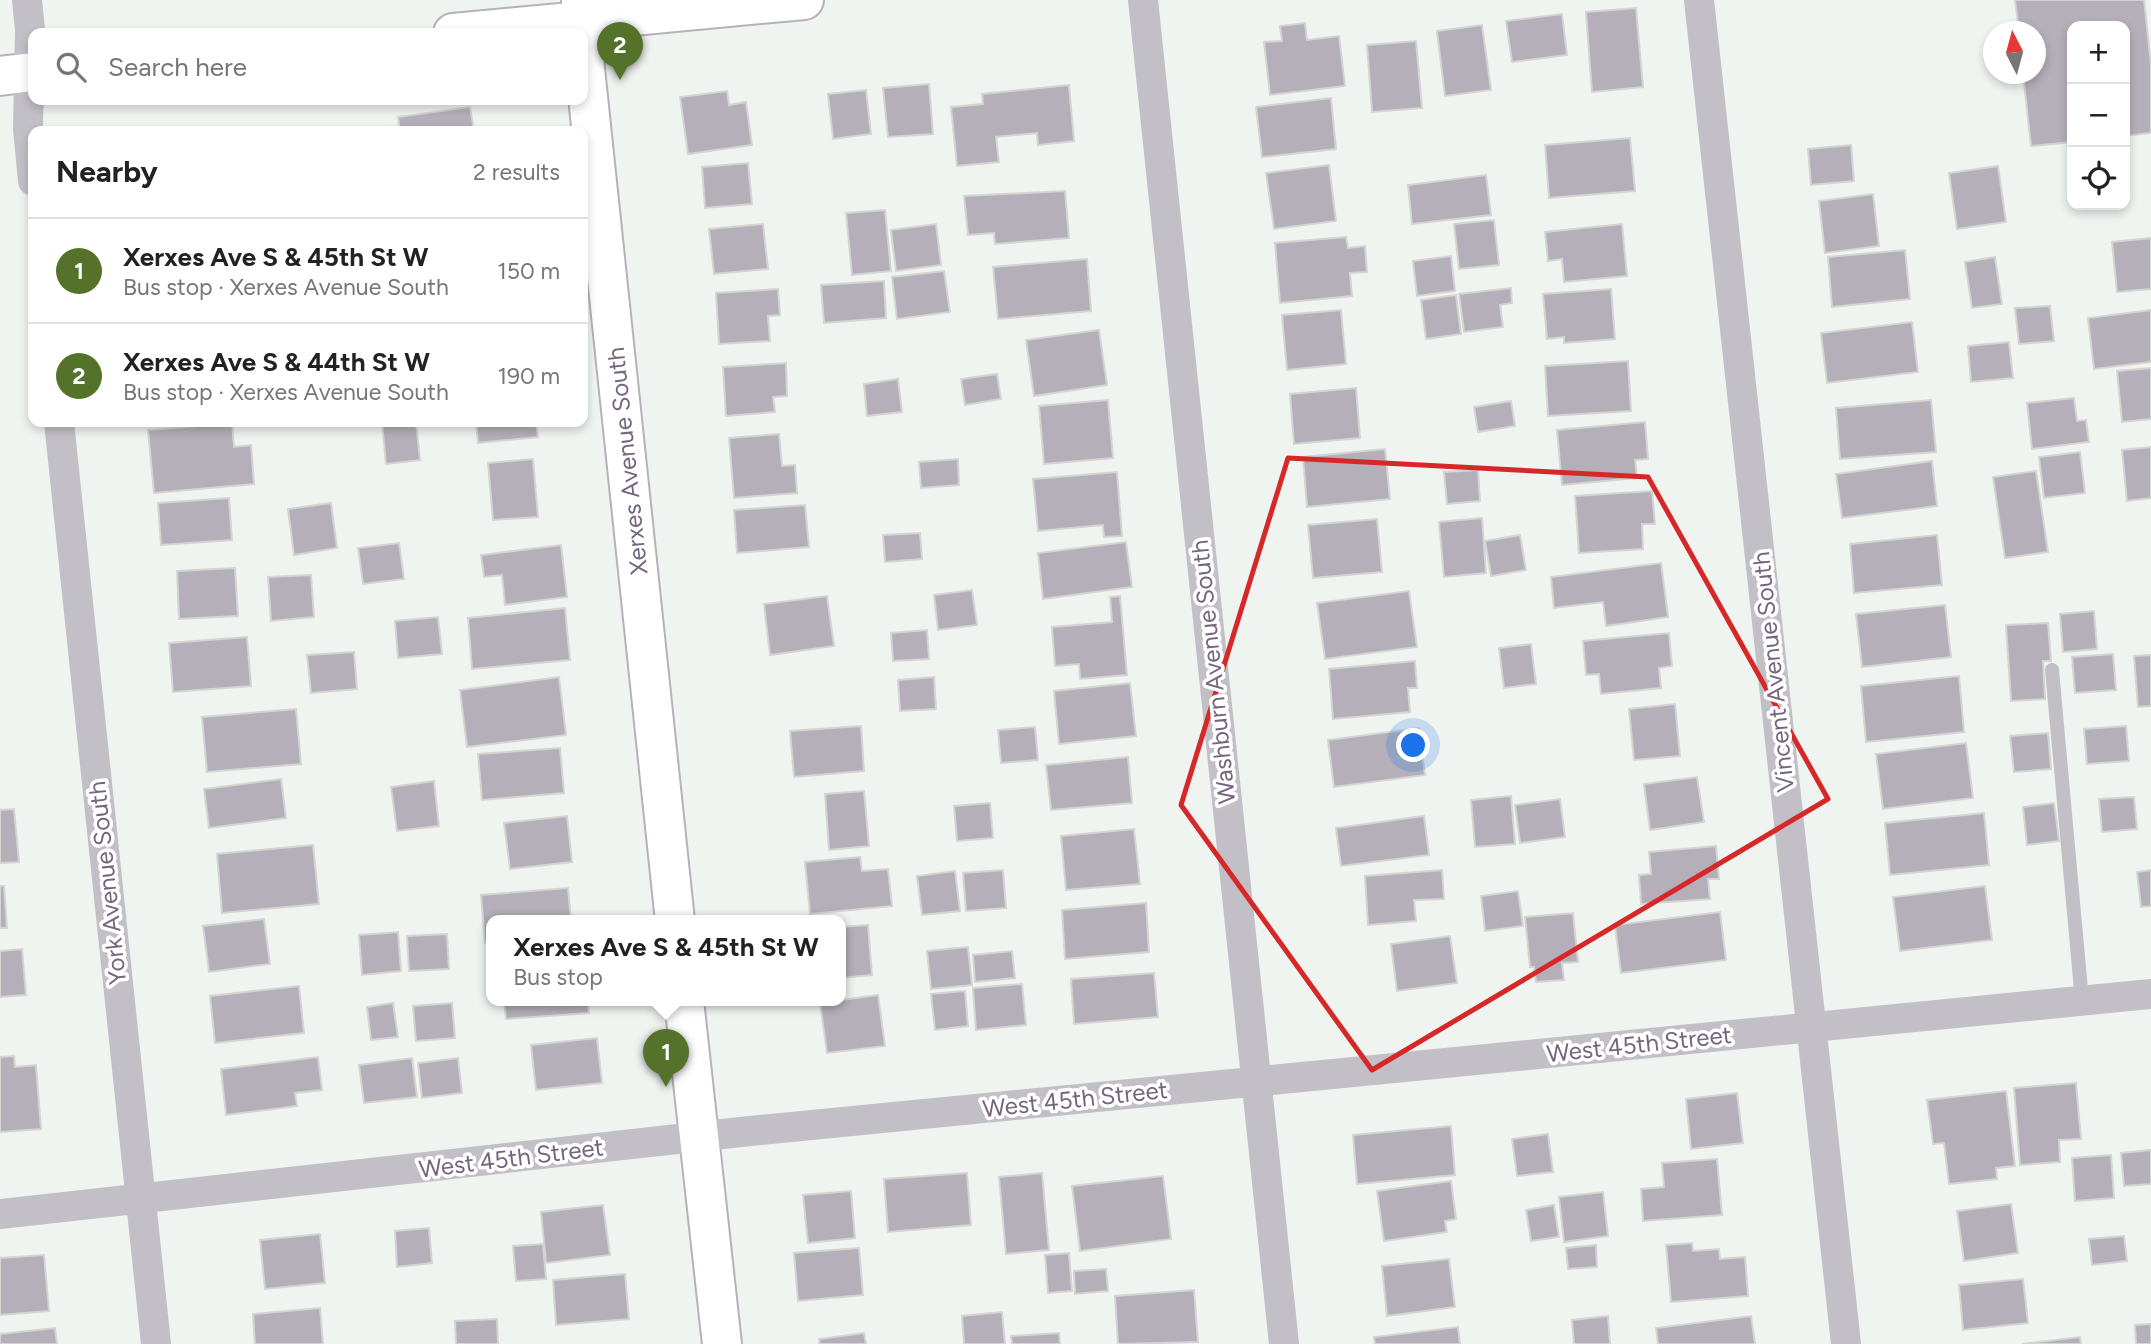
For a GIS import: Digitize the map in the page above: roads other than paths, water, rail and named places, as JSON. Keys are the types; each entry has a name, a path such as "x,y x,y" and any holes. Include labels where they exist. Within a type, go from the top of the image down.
{"street":[{"path":"27,0 21,74 28,128"},
{"path":"482,28 582,11 804,0"},
{"name":"Washburn Avenue South","path":"1143,0 1284,1344"},
{"name":"Vincent Avenue South","path":"1699,0 1846,1344"},
{"name":"Xerxes Avenue South","path":"588,69 675,915"},
{"name":"York Avenue South","path":"60,427 156,1344"},
{"name":"West 45th Street","path":"0,1214 699,1137 2151,995"},
{"path":"685,1006 722,1344"}],"lane":[{"path":"2052,670 2082,1001"}],"place":[{"name":"Xerxes Ave S & 44th St W","path":"620,80"},
{"name":"Xerxes Ave S & 45th St W","path":"666,1087"}]}
